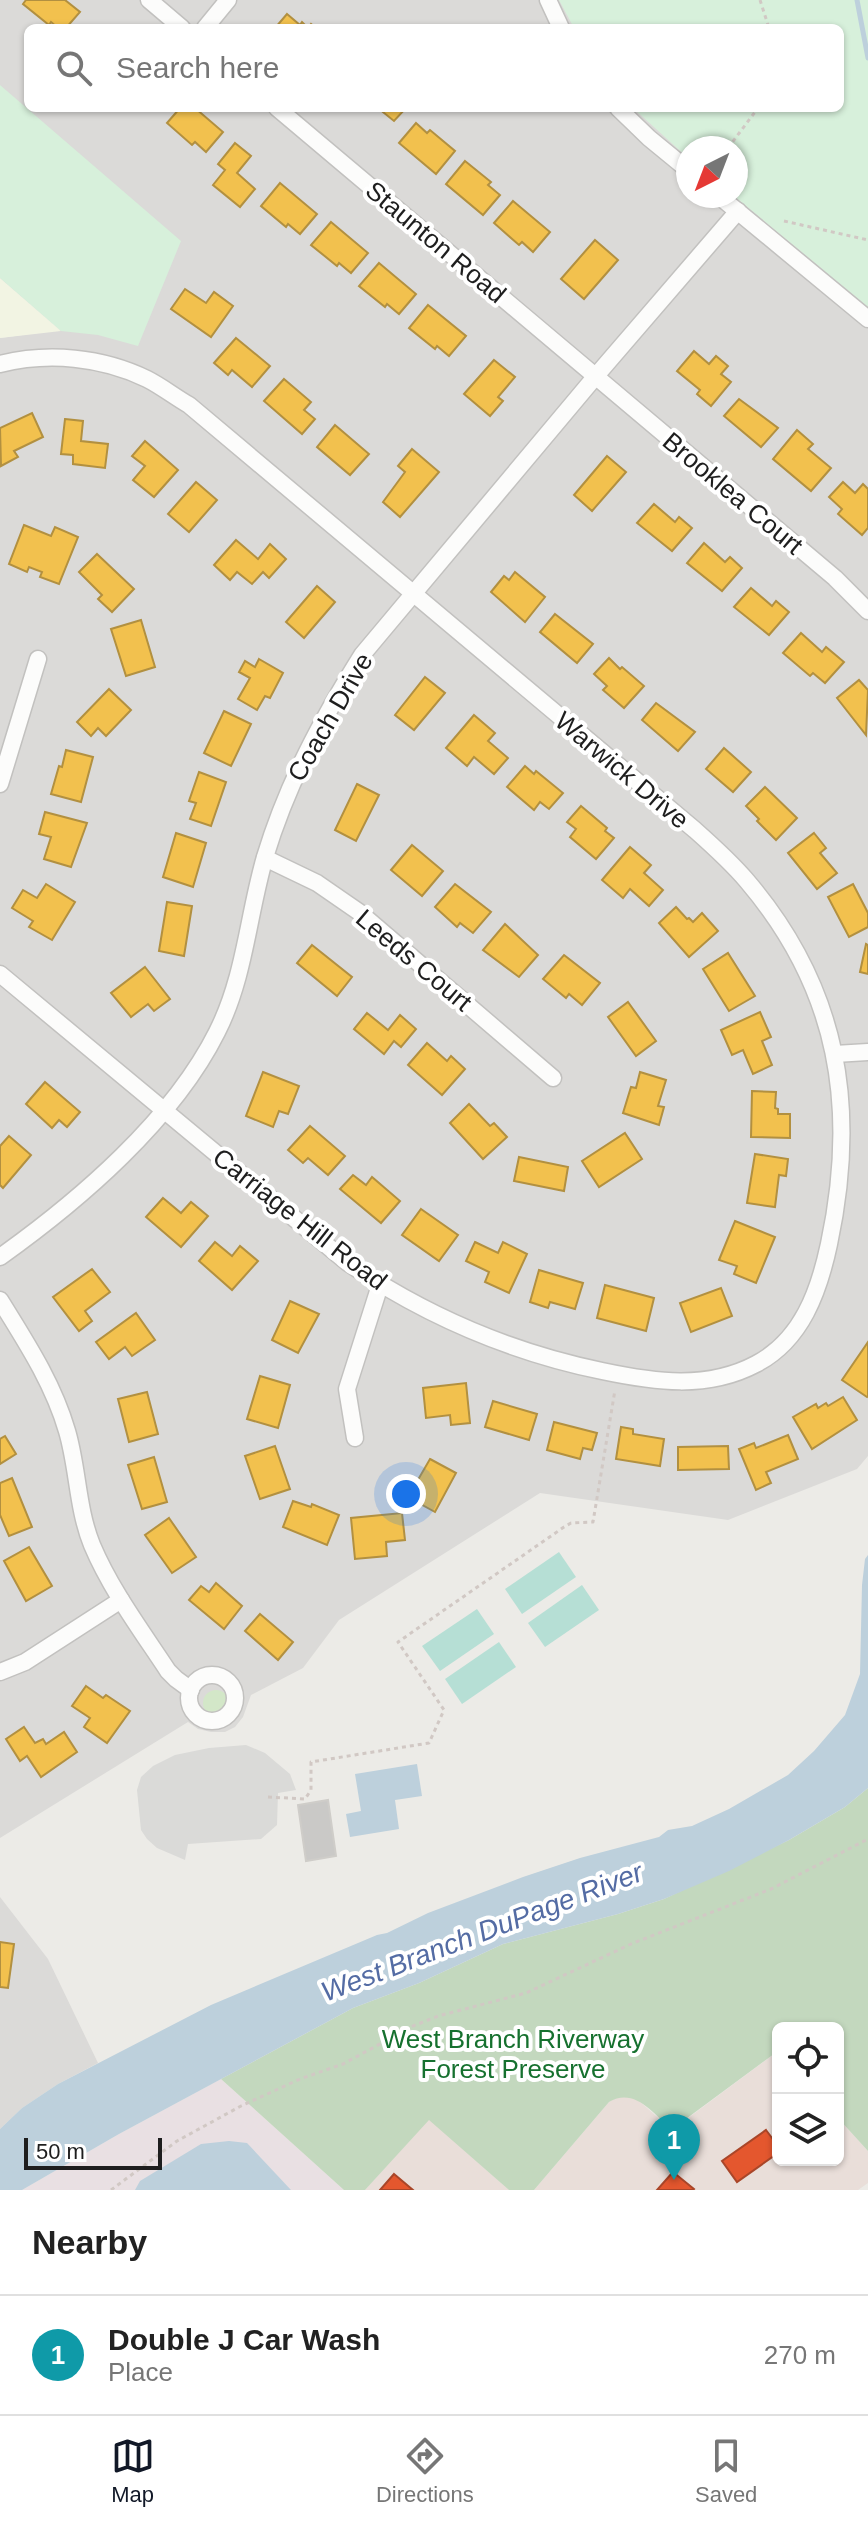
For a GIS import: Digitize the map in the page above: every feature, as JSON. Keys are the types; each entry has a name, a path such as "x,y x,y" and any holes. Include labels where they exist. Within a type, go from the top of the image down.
{"street":[{"path":"149,0 177,24"},
{"path":"208,24 228,0"},
{"path":"548,0 559,24"},
{"name":"Staunton Road","path":"282,112 595,377"},
{"path":"622,112 676,160"},
{"path":"734,208 868,319"},
{"name":"Coach Drive","path":"0,1257 87,1189 134,1143 193,1072 217,1033 242,962 265,858 290,785 331,705 362,655 738,211"},
{"name":"Warwick Drive","path":"0,364 40,358 81,359 111,365 146,379 189,405 683,820 732,864 772,913 804,968 823,1013 839,1076 842,1160 830,1236 823,1273 793,1333 769,1356 739,1372 693,1382"},
{"name":"Brooklea Court","path":"595,377 835,578 868,611"},
{"path":"0,784 38,659"},
{"name":"Leeds Court","path":"265,858 317,883 359,912 553,1078"},
{"name":"Carriage Hill Road","path":"0,974 316,1238 380,1285 434,1315 488,1339 568,1364 617,1374 693,1382"},
{"path":"835,1054 868,1052"},
{"path":"355,1438 347,1389 380,1285"},
{"path":"0,1300 56,1398 72,1450 76,1488 87,1529 101,1564 168,1671 191,1690"},
{"path":"0,1672 25,1662 121,1600"}],"path":[{"path":"760,0 768,24"},
{"path":"737,136 755,112"},
{"path":"784,221 868,240"},
{"path":"268,1797 305,1799 311,1790 311,1762 429,1743 444,1710 398,1642 564,1527 571,1523 593,1522 617,1374"},
{"path":"111,2190 177,2141 215,2120 300,2079 343,2064 413,2026 438,2016 526,1993 631,1944 771,1889 868,1839"}],"shaded area":[{"path":"0,0 868,0 868,1456 857,1469 728,1520 540,1493 339,1620 303,1668 251,1695 243,1717 235,1727 225,1732 211,1732 198,1729 188,1722 0,1838 0,338 61,330 0,278"},
{"path":"559,0 868,0 868,307 748,208 748,136 676,136 676,147 637,112 844,112 844,24 572,24"},
{"path":"0,85 24,106 24,112 31,112 181,241 138,346 98,335 61,331 0,278"},
{"path":"0,278 61,331 0,338"},
{"path":"559,1552 576,1577 522,1614 505,1589"},
{"path":"582,1585 599,1610 545,1647 528,1623"},
{"path":"477,1609 494,1634 440,1671 422,1646"},
{"path":"499,1642 516,1667 462,1704 445,1679"},
{"path":"246,1745 265,1753 290,1774 296,1790 278,1793 277,1825 261,1839 188,1844 185,1860 157,1848 147,1839 141,1830 137,1790 141,1777 153,1766 175,1755"},
{"path":"0,1897 48,1959 98,2063 22,2108 0,2129"},
{"path":"772,2055 772,2166 844,2166 844,2125 868,2151 868,2183 858,2190 534,2190 609,2102 618,2097 638,2100 672,2130"},
{"path":"221,2079 344,2190 22,2190 119,2134"},
{"path":"429,2119 509,2190 365,2190"}],"green space":[{"path":"216,1690 225,1694 229,1703 225,1712 216,1716 207,1712 203,1703 207,1694"},
{"name":"West Branch Riverway Forest Preserve","path":"868,1788 868,2151 844,2125 844,2022 772,2022 772,2055 671,2130 651,2110 635,2100 618,2098 609,2102 534,2190 509,2190 429,2120 365,2190 344,2190 221,2079 353,2008 419,1983 503,1944 664,1899 789,1840 845,1807"}],"water":[{"name":"West Branch DuPage River","path":"868,1555 868,1788 845,1807 729,1871 664,1899 503,1944 419,1983 353,2008 22,2190 0,2190 0,2129 22,2108 58,2084 211,2005 387,1933 428,1913 580,1858 659,1837 668,1830 692,1826 788,1775 845,1715 860,1674 862,1585"},
{"path":"417,1764 422,1796 395,1800 399,1829 350,1837 346,1814 361,1811 355,1774"},
{"path":"247,2143 291,2190 135,2190 140,2181 201,2144"}],"building: Homes":[{"path":"26,0 65,0 80,12 70,24 48,24 23,4"},
{"path":"287,14 299,24 278,24"},
{"path":"177,112 200,112 223,132 206,152 195,142 192,145 167,123"},
{"path":"383,112 402,112 394,121"},
{"path":"416,123 427,133 430,130 455,151 436,174 399,143"},
{"path":"235,143 251,156 237,173 255,189 240,207 213,185 225,170 218,164"},
{"path":"465,161 491,182 488,185 500,195 483,215 446,184"},
{"path":"280,183 317,214 300,234 288,224 286,227 261,206"},
{"path":"513,201 550,232 533,252 522,242 519,245 494,223"},
{"path":"331,222 368,253 351,273 311,245"},
{"path":"595,240 618,260 584,299 561,279"},
{"path":"379,263 416,294 399,314 359,286"},
{"path":"185,289 206,303 214,292 233,306 211,337 171,309"},
{"path":"428,305 466,336 449,356 409,328"},
{"path":"236,338 270,366 252,387 232,370 228,375 214,363"},
{"path":"694,351 709,364 716,356 728,366 721,374 731,382 711,406 697,394 700,390 677,371"},
{"path":"494,360 515,377 498,397 503,401 490,416 464,394"},
{"path":"284,379 311,402 304,410 315,419 302,434 264,401"},
{"path":"739,399 778,428 761,447 724,416"},
{"path":"32,413 43,437 14,451 18,457 1,466 0,428"},
{"path":"65,419 83,421 81,441 108,444 105,468 73,464 73,455 61,454"},
{"path":"335,425 369,454 350,475 317,447"},
{"path":"797,430 813,444 808,449 831,468 811,491 773,459"},
{"path":"145,441 178,470 154,497 133,480 145,466 132,456"},
{"path":"412,449 439,472 400,517 383,502 405,472 398,466"},
{"path":"607,456 626,472 592,511 574,495"},
{"path":"196,482 217,500 189,532 168,514"},
{"path":"843,482 855,493 863,484 868,489 868,528 862,535 838,514 842,509 829,497"},
{"path":"654,504 675,522 679,517 692,528 672,551 637,523"},
{"path":"24,525 51,536 55,527 78,537 59,584 40,577 42,572 29,567 27,572 9,564"},
{"path":"236,540 258,559 270,544 286,559 269,578 263,572 252,584 237,572 230,580 214,565"},
{"path":"704,543 725,562 730,557 742,568 722,591 687,563"},
{"path":"97,554 134,589 112,612 98,599 102,595 79,572"},
{"path":"515,572 545,597 525,622 491,592 504,576 509,580"},
{"path":"317,586 335,602 304,638 286,622"},
{"path":"751,588 772,606 776,601 789,612 769,635 734,607"},
{"path":"555,614 593,644 577,663 540,632"},
{"path":"141,620 155,667 126,676 111,629"},
{"path":"801,633 822,652 826,647 844,662 825,683 813,673 810,676 783,653"},
{"path":"609,658 644,686 624,708 603,690 607,686 594,674"},
{"path":"259,659 283,673 270,698 265,696 257,710 238,699 250,678 239,672 245,661 255,667"},
{"path":"425,677 445,693 414,730 395,715"},
{"path":"859,680 868,690 866,735 837,698"},
{"path":"109,689 131,710 106,736 98,728 91,736 77,722"},
{"path":"656,703 695,732 678,751 642,720"},
{"path":"224,711 251,724 231,766 204,753"},
{"path":"474,715 495,733 488,741 508,758 494,774 474,757 467,766 446,748"},
{"path":"724,748 751,772 733,792 706,769"},
{"path":"66,750 93,757 81,802 51,794"},
{"path":"525,766 563,793 549,809 540,802 534,810 507,787"},
{"path":"199,772 226,782 211,826 190,819 196,803 189,801"},
{"path":"357,784 379,795 356,841 335,830"},
{"path":"765,787 797,818 776,840 746,806"},
{"path":"581,806 614,838 596,859 570,837 576,829 567,822"},
{"path":"45,812 87,823 71,867 44,859 51,837 39,834"},
{"path":"176,833 206,843 193,887 163,877"},
{"path":"814,833 826,848 820,853 837,873 817,889 788,853"},
{"path":"412,845 443,871 422,896 391,870"},
{"path":"630,847 651,865 644,873 663,890 649,906 630,889 623,898 602,880"},
{"path":"46,884 75,902 52,940 29,927 33,921 12,908 23,890 37,898"},
{"path":"455,884 491,912 473,933 460,923 457,927 435,907"},
{"path":"853,884 868,913 868,927 849,937 828,897"},
{"path":"167,902 192,906 184,956 159,951"},
{"path":"676,907 693,922 702,913 718,931 689,957 659,923"},
{"path":"505,924 538,955 519,977 483,950"},
{"path":"312,945 352,977 337,996 297,963"},
{"path":"868,945 868,974 860,972"},
{"path":"728,953 755,996 729,1011 703,969"},
{"path":"564,955 600,983 582,1005 569,994 566,998 543,979"},
{"path":"145,967 170,999 154,1011 148,1004 131,1017 111,993"},
{"path":"628,1002 656,1041 636,1056 608,1017"},
{"path":"760,1012 771,1037 762,1041 772,1065 753,1074 743,1050 732,1055 721,1030"},
{"path":"367,1013 388,1030 400,1015 416,1029 401,1047 394,1041 384,1054 354,1029"},
{"path":"427,1043 447,1061 451,1056 465,1069 442,1095 408,1065"},
{"path":"263,1072 299,1086 288,1114 279,1111 273,1127 246,1116"},
{"path":"640,1072 666,1080 658,1106 664,1107 659,1125 623,1113 631,1087 636,1088"},
{"path":"45,1082 80,1112 67,1127 59,1120 52,1128 26,1104"},
{"path":"752,1091 776,1092 775,1108 778,1114 790,1114 790,1138 751,1137"},
{"path":"469,1104 490,1126 494,1123 507,1137 483,1159 450,1123"},
{"path":"310,1126 345,1156 328,1175 308,1158 303,1163 288,1150"},
{"path":"625,1133 642,1159 599,1187 582,1161"},
{"path":"9,1136 31,1155 3,1188 0,1185 0,1146"},
{"path":"755,1154 788,1159 786,1176 779,1175 775,1207 747,1203"},
{"path":"519,1157 568,1167 564,1191 514,1181"},
{"path":"353,1175 366,1185 372,1177 400,1201 381,1223 340,1189"},
{"path":"163,1198 181,1213 191,1202 208,1216 181,1247 146,1217"},
{"path":"421,1209 458,1235 439,1261 402,1235"},
{"path":"735,1221 775,1237 756,1283 734,1274 737,1266 719,1260"},
{"path":"215,1242 232,1256 240,1246 258,1261 232,1290 199,1261"},
{"path":"475,1242 498,1253 503,1242 527,1254 509,1293 485,1282 489,1272 466,1261"},
{"path":"92,1269 110,1292 85,1311 92,1321 79,1331 53,1297"},
{"path":"539,1270 583,1283 575,1309 550,1302 548,1308 530,1302"},
{"path":"605,1285 654,1298 646,1331 597,1318"},
{"path":"721,1288 732,1316 691,1332 680,1303"},
{"path":"290,1301 319,1314 298,1353 272,1340"},
{"path":"136,1313 155,1340 132,1356 125,1347 109,1359 96,1342"},
{"path":"868,1342 868,1396 867,1397 842,1380"},
{"path":"260,1376 290,1385 278,1428 247,1419"},
{"path":"466,1383 470,1423 451,1425 450,1415 426,1418 423,1388"},
{"path":"147,1392 158,1434 129,1442 118,1399"},
{"path":"843,1397 857,1420 812,1449 793,1417 816,1404 818,1408 826,1403 828,1406"},
{"path":"493,1401 537,1414 529,1440 485,1427"},
{"path":"554,1422 597,1433 592,1450 583,1448 580,1459 547,1450"},
{"path":"621,1427 633,1429 633,1434 664,1439 660,1466 616,1459"},
{"path":"788,1435 798,1459 766,1472 771,1483 756,1490 739,1449 754,1443 756,1448"},
{"path":"5,1436 16,1454 0,1464 0,1439"},
{"path":"275,1446 290,1489 260,1499 245,1456"},
{"path":"728,1446 729,1469 678,1470 678,1447"},
{"path":"154,1457 167,1502 142,1509 128,1465"},
{"path":"430,1459 456,1473 435,1512 408,1497"},
{"path":"12,1478 32,1527 9,1536 0,1515 0,1483"},
{"path":"293,1501 311,1507 312,1504 339,1515 327,1545 283,1527"},
{"path":"402,1513 405,1540 386,1542 387,1556 355,1559 351,1518"},
{"path":"169,1518 196,1557 172,1573 145,1535"},
{"path":"29,1547 52,1586 26,1601 4,1561"},
{"path":"216,1583 242,1606 224,1629 189,1600 201,1586 209,1592"},
{"path":"260,1614 293,1642 278,1660 245,1631"},
{"path":"86,1686 130,1711 107,1743 84,1727 90,1718 72,1706"},
{"path":"24,1727 35,1743 43,1739 46,1744 64,1732 77,1752 41,1777 27,1756 20,1761 6,1739"},
{"path":"0,1942 14,1944 8,1988 0,1987"}],"building: Shops":[{"path":"766,2130 772,2138 772,2157 737,2182 722,2161"},
{"path":"673,2172 694,2189 657,2190"},
{"path":"394,2174 413,2190 380,2190"}],"building: Other":[{"path":"328,1800 336,1856 306,1861 298,1805"}],"waterway":[{"path":"857,0 868,58"}],"place":[{"name":"Double J Car Wash","path":"674,2180"}]}
